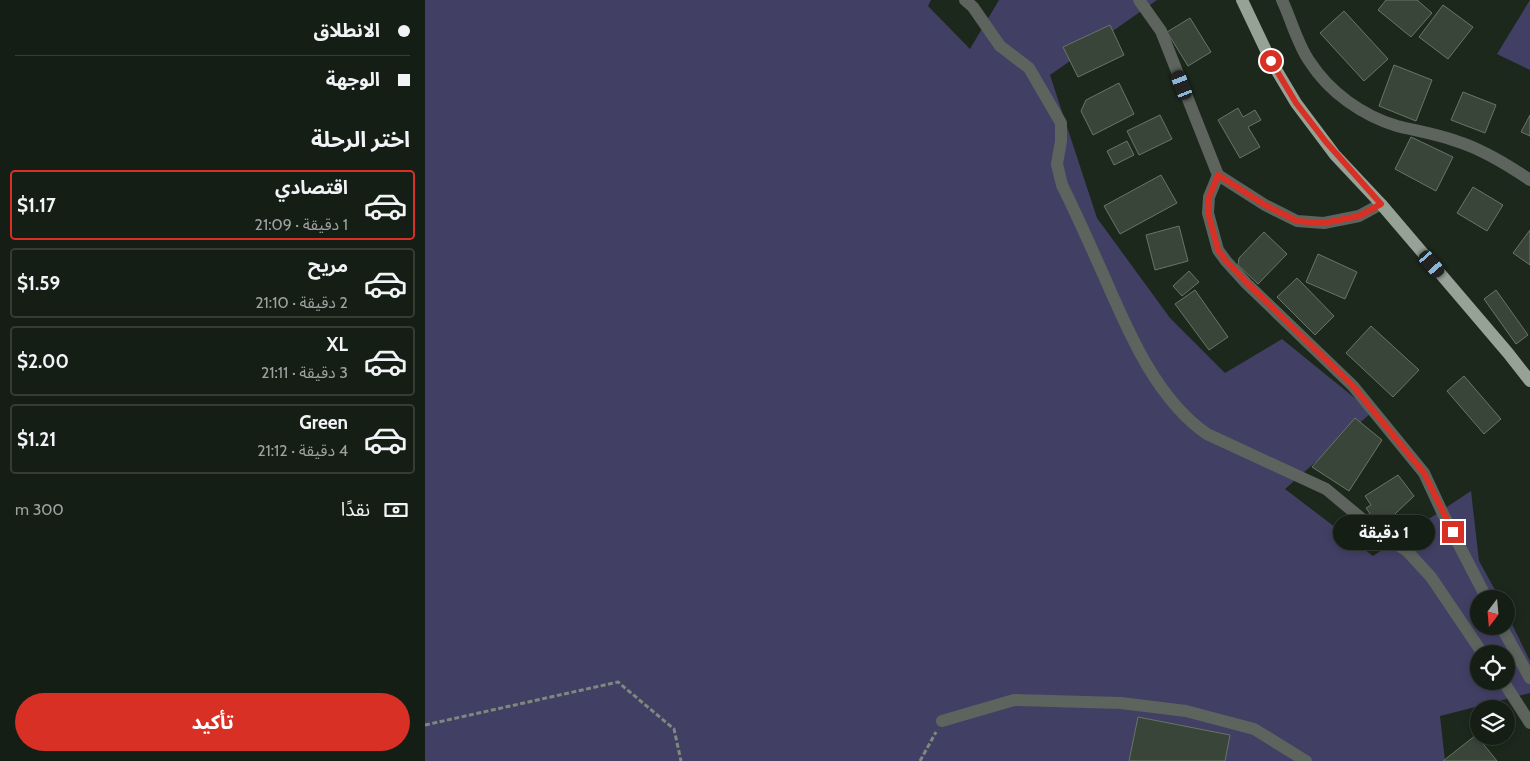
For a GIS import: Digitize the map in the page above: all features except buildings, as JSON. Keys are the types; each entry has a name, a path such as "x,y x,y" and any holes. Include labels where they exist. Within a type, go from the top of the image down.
{"main road":[{"path":"1242,0 1271,61 1296,103 1335,155 1381,204 1530,381"}],"street":[{"path":"965,0 973,7 1000,46 1029,68 1061,123 1061,141 1057,164 1062,185 1132,340 1173,405 1191,423 1207,434 1326,489 1379,533 1407,550 1431,577 1477,645"},
{"path":"1139,0 1161,31 1218,175 1265,205 1297,221 1324,223 1359,216 1381,204"},
{"path":"1282,0 1309,61 1322,78 1357,109 1397,125 1458,141 1509,166 1530,180"},
{"path":"1218,175 1209,197 1208,213 1218,250 1247,283 1353,386 1424,473 1482,590"},
{"path":"1506,635 1530,678"},
{"path":"1509,690 1530,723"},
{"path":"942,721 1014,700 1121,703 1186,711 1254,728 1306,761"}],"path":[{"path":"425,725 618,682 674,729 681,761"},
{"path":"920,761 942,721"}],"shaded area":[{"path":"425,0 931,0 928,6 970,49 999,0 1157,0 1050,75 1097,218 1170,318 1225,373 1282,339 1372,412 1285,489 1373,556 1471,491 1479,561 1495,590 1470,590 1470,635 1515,635 1515,630 1530,661 1530,693 1503,700 1470,700 1470,708 1440,716 1445,761 425,761"},
{"path":"1530,0 1530,70 1497,54"}],"route":[{"path":"1271,61 1296,103 1335,155 1381,204 1359,216 1324,223 1297,221 1265,205 1218,175 1209,197 1208,213 1218,250 1247,283 1353,386 1424,473 1453,532"}]}
